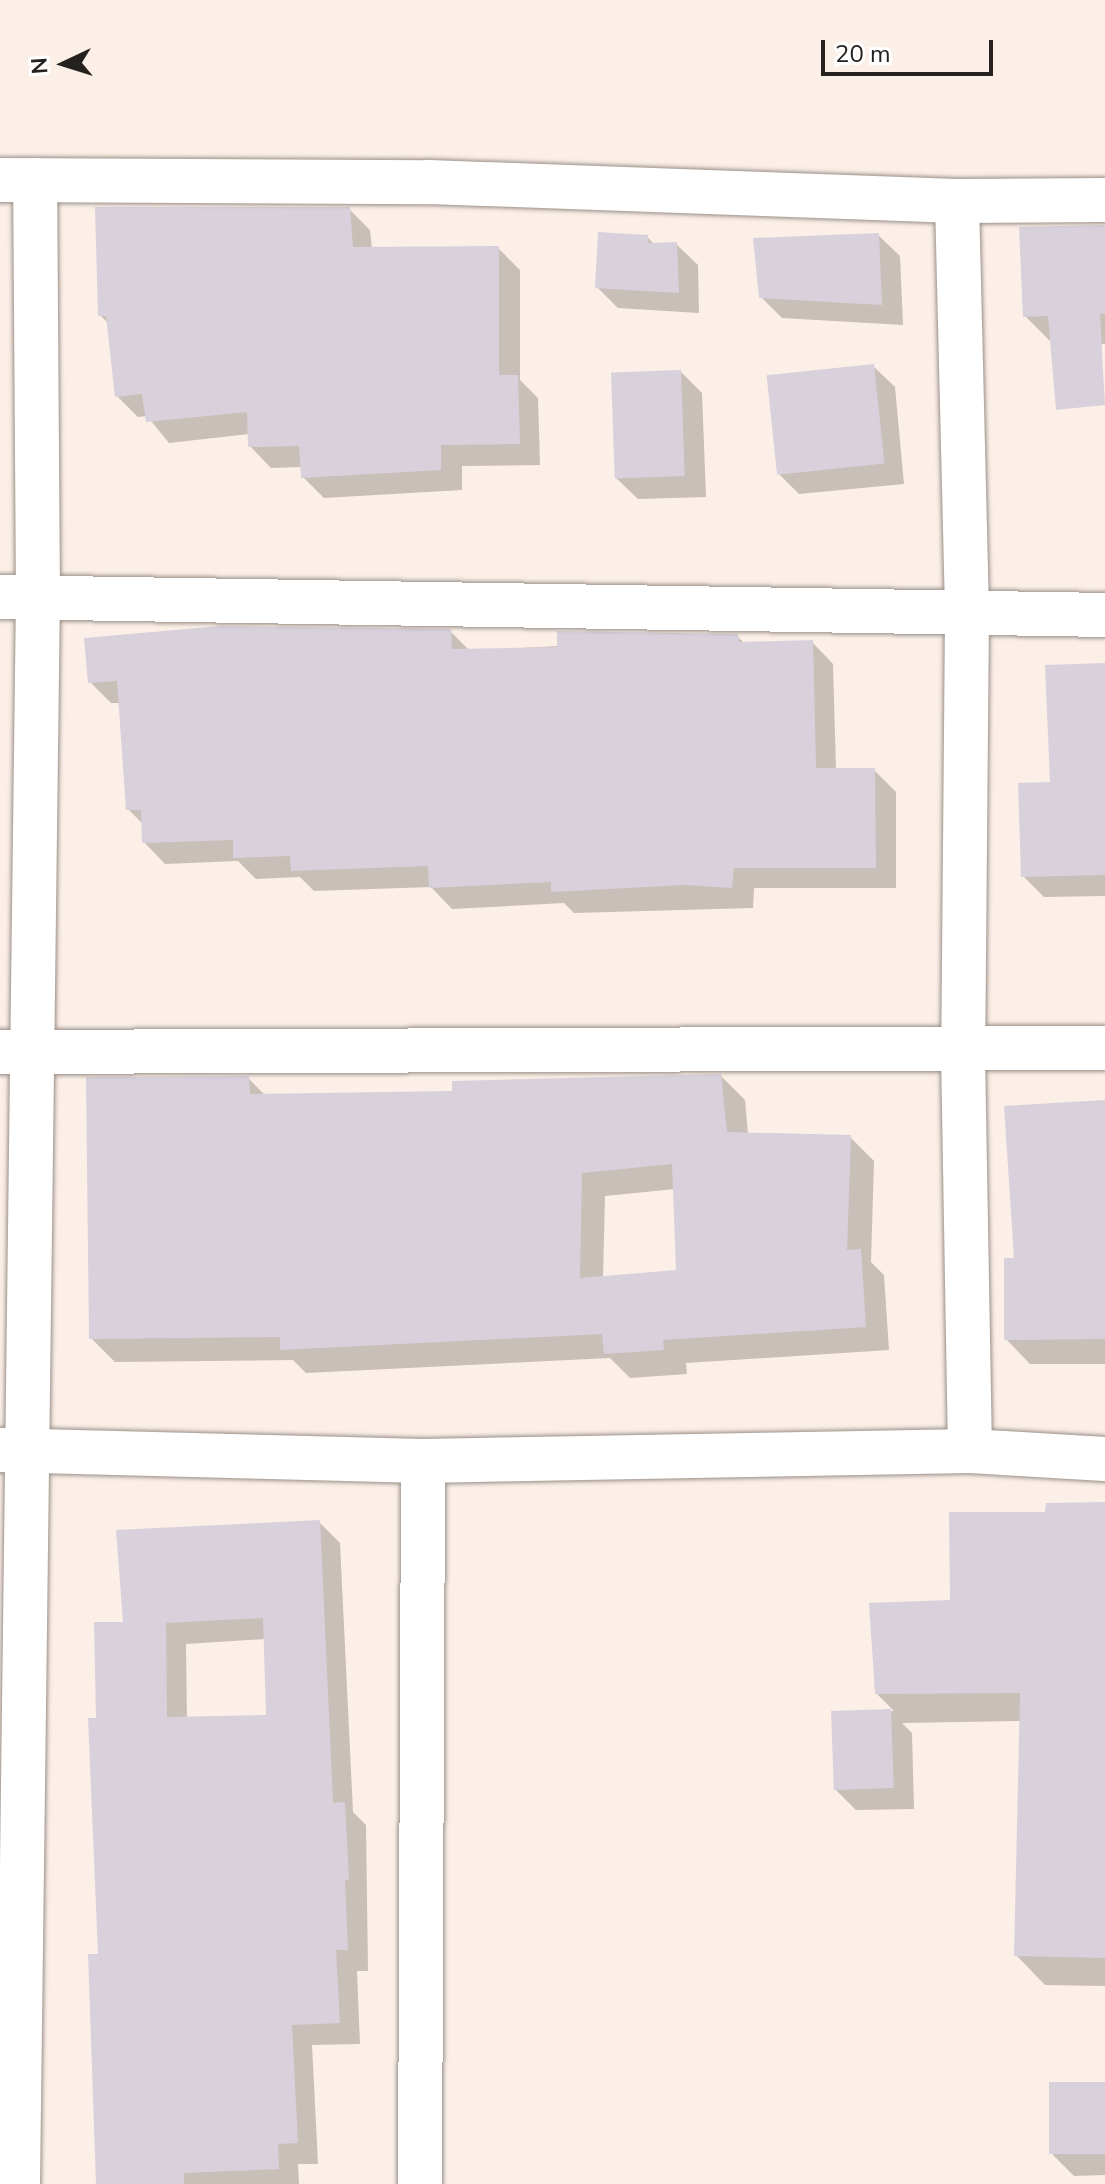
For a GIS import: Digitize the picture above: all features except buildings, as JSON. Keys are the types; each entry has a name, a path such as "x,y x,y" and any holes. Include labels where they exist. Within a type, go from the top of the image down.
{"street":[{"path":"18,2184 14,1450 18,180 429,182 957,201 1105,200"},
{"path":"957,201 967,615 963,1052 970,1451"},
{"path":"19,597 1105,615"},
{"path":"16,1052 963,1052 1105,1048"},
{"path":"14,1450 423,1461 970,1451 1105,1459"},
{"path":"420,2184 423,1461"}]}
